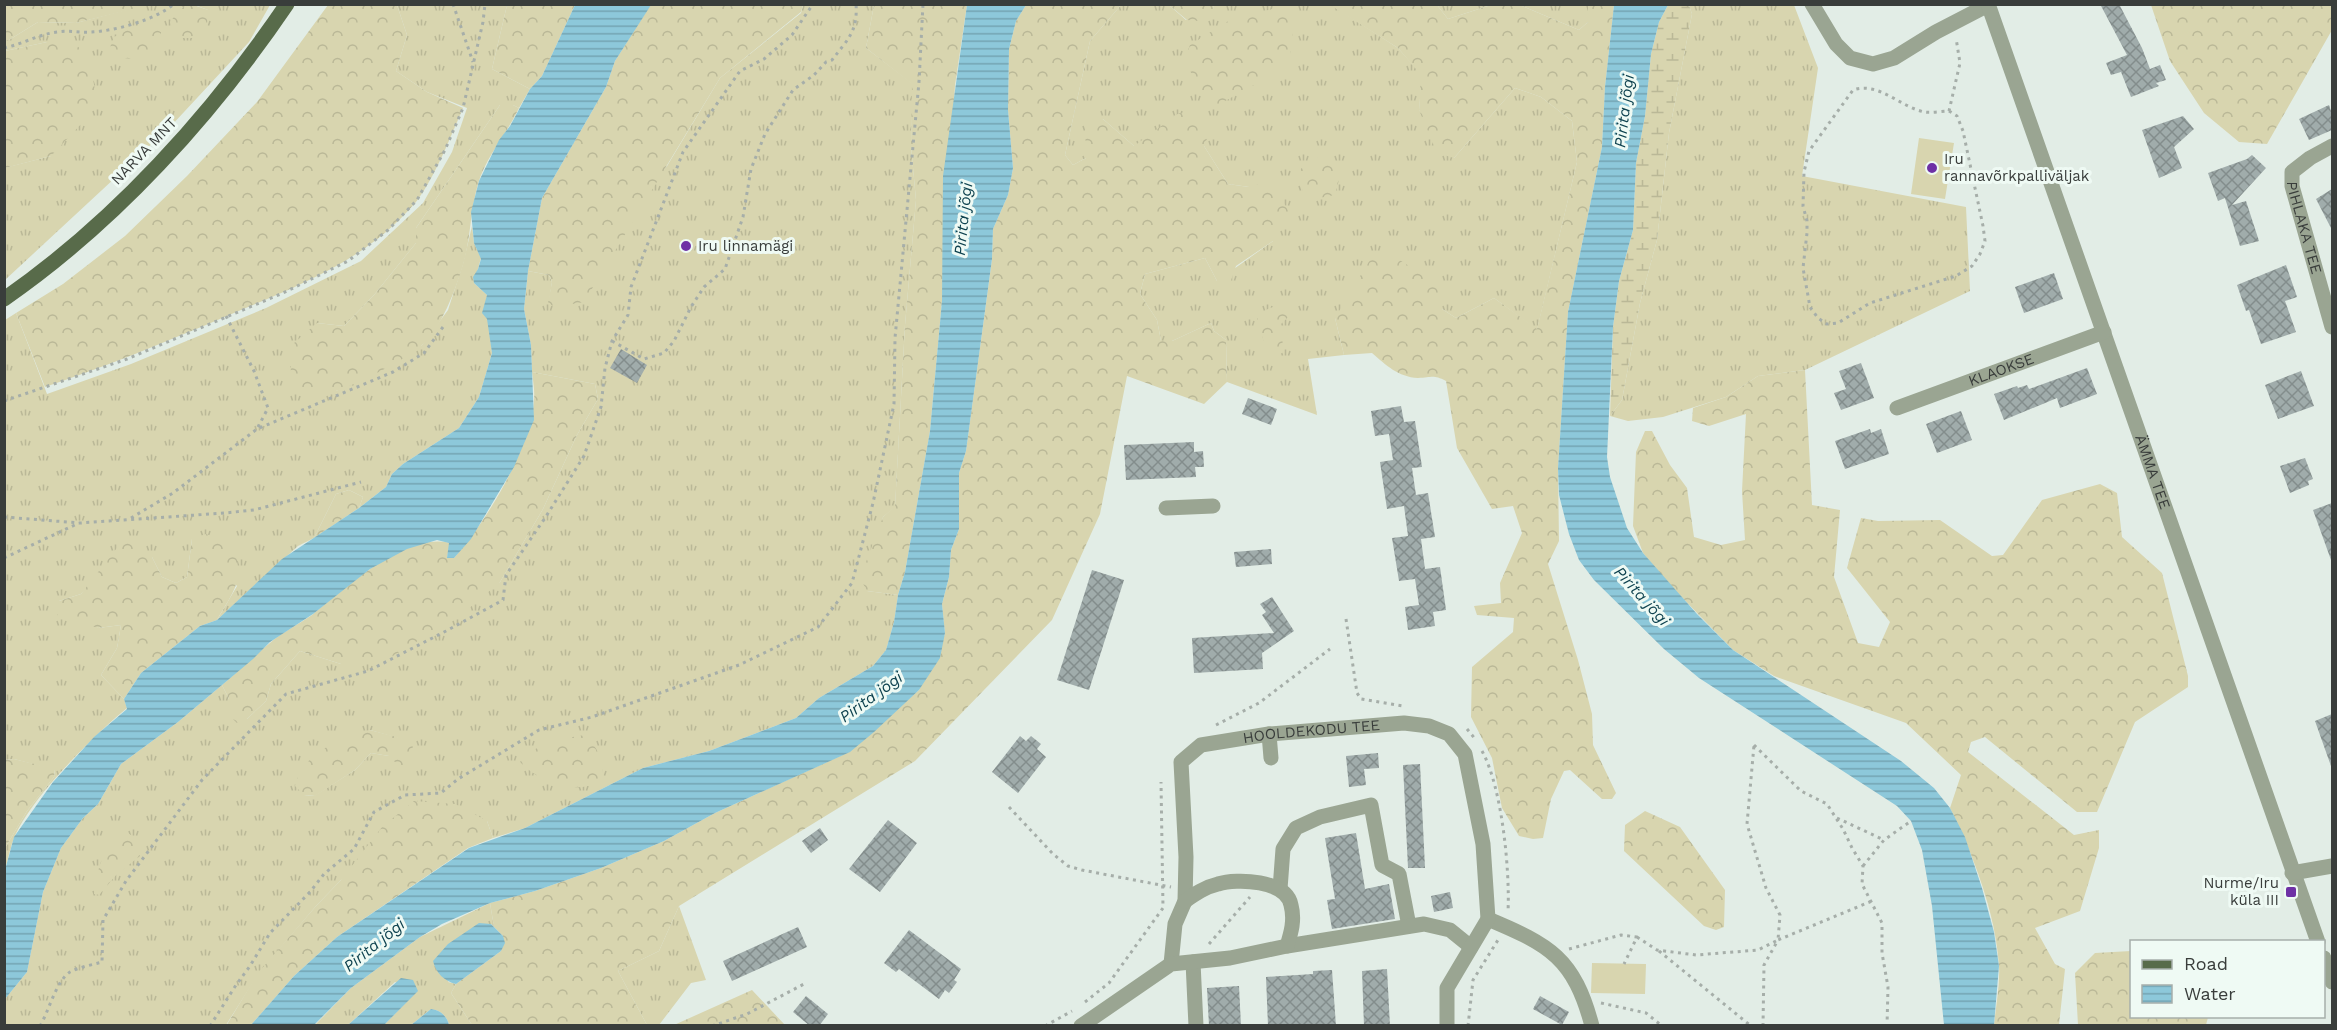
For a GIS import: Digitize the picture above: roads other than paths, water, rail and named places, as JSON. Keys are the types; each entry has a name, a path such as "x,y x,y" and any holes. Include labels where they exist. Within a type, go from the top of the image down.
{"main road":[{"name":"NARVA MNT","path":"4,299 45,271 149,175 230,83 287,4"}],"street":[{"path":"1812,4 1836,44 1850,58 1873,64 1894,58 1988,5"},
{"name":"ÄMMA TEE","path":"1988,5 2317,940"},
{"name":"PIHLAKA TEE","path":"2332,146 2310,158 2292,172 2292,186 2332,327"},
{"name":"KLAOKSE","path":"1897,408 2104,332"},
{"path":"1166,508 1213,506"},
{"name":"HOOLDEKODU TEE","path":"1171,964 1175,924 1185,901 1186,857 1181,762 1202,745 1269,734 1404,723 1429,726 1449,734 1465,754 1483,844 1488,920"},
{"path":"1269,734 1271,758"},
{"path":"1280,889 1283,849 1296,828 1320,817 1371,805 1382,866 1399,874 1409,926"},
{"path":"2292,873 2332,866"},
{"path":"1185,901 1201,890 1220,883 1263,882 1280,889 1291,903 1293,928 1287,946"},
{"path":"1446,1026 1446,988 1488,920 1525,934 1549,950 1573,974 1585,999 1592,1026"},
{"path":"1081,1026 1171,964 1230,958 1287,946 1424,924 1450,930 1471,947"},
{"path":"2325,961 2332,982"},
{"path":"1193,962 1196,1026"}],"water":[{"path":"575,5 651,5 615,61 606,87 542,198 528,271 524,309 531,345 534,420 514,467 471,539 454,558 447,558 449,543 437,540 407,549 370,569 313,614 270,642 178,722 121,764 98,804 83,818 61,848 43,892 27,972 5,999 5,870 14,837 53,782 94,737 127,709 124,699 141,673 200,626 217,620 282,559 359,508 386,487 392,474 403,464 459,428 479,397 492,353 487,319 482,313 487,295 474,283 473,277 481,259 474,243 471,212 479,181 499,140 510,126 530,89 542,76"},
{"name":"Pirita jõgi","path":"967,5 1026,5 1016,21 1009,49 1008,110 1013,168 1008,195 993,229 992,259 966,451 959,473 959,529 951,550 949,577 942,604 945,633 940,658 919,690 850,752 715,813 664,841 601,868 535,891 490,903 442,924 420,937 351,988 314,1025 251,1025 294,976 337,937 469,848 525,828 643,768 709,751 796,718 819,698 873,666 886,650 905,572 930,431 942,301 943,176"},
{"name":"Pirita jõgi","path":"1614,5 1668,5 1659,22 1651,54 1645,116 1636,163 1633,230 1619,281 1613,327 1607,457 1610,477 1627,528 1643,553 1697,614 1733,650 1901,761 1934,788 1950,808 1965,837 1994,932 1999,966 1994,1025 1944,1025 1932,906 1922,850 1911,821 1897,806 1699,678 1664,649 1594,580 1579,560 1569,534 1559,495 1558,468 1568,312 1602,147 1605,87"},
{"path":"479,923 491,924 503,936 505,943 501,951 456,984 444,979 438,973 433,961 448,944"},
{"path":"401,978 413,980 418,991 384,1025 348,1025"},
{"path":"431,1009 443,1014 449,1025 411,1025"}],"place":[{"name":"Iru rannavõrkpalliväljak","path":"1932,168"},
{"name":"Iru linnamägi","path":"686,246"},
{"name":"Nurme/Iru küla III","path":"2291,892"}]}
